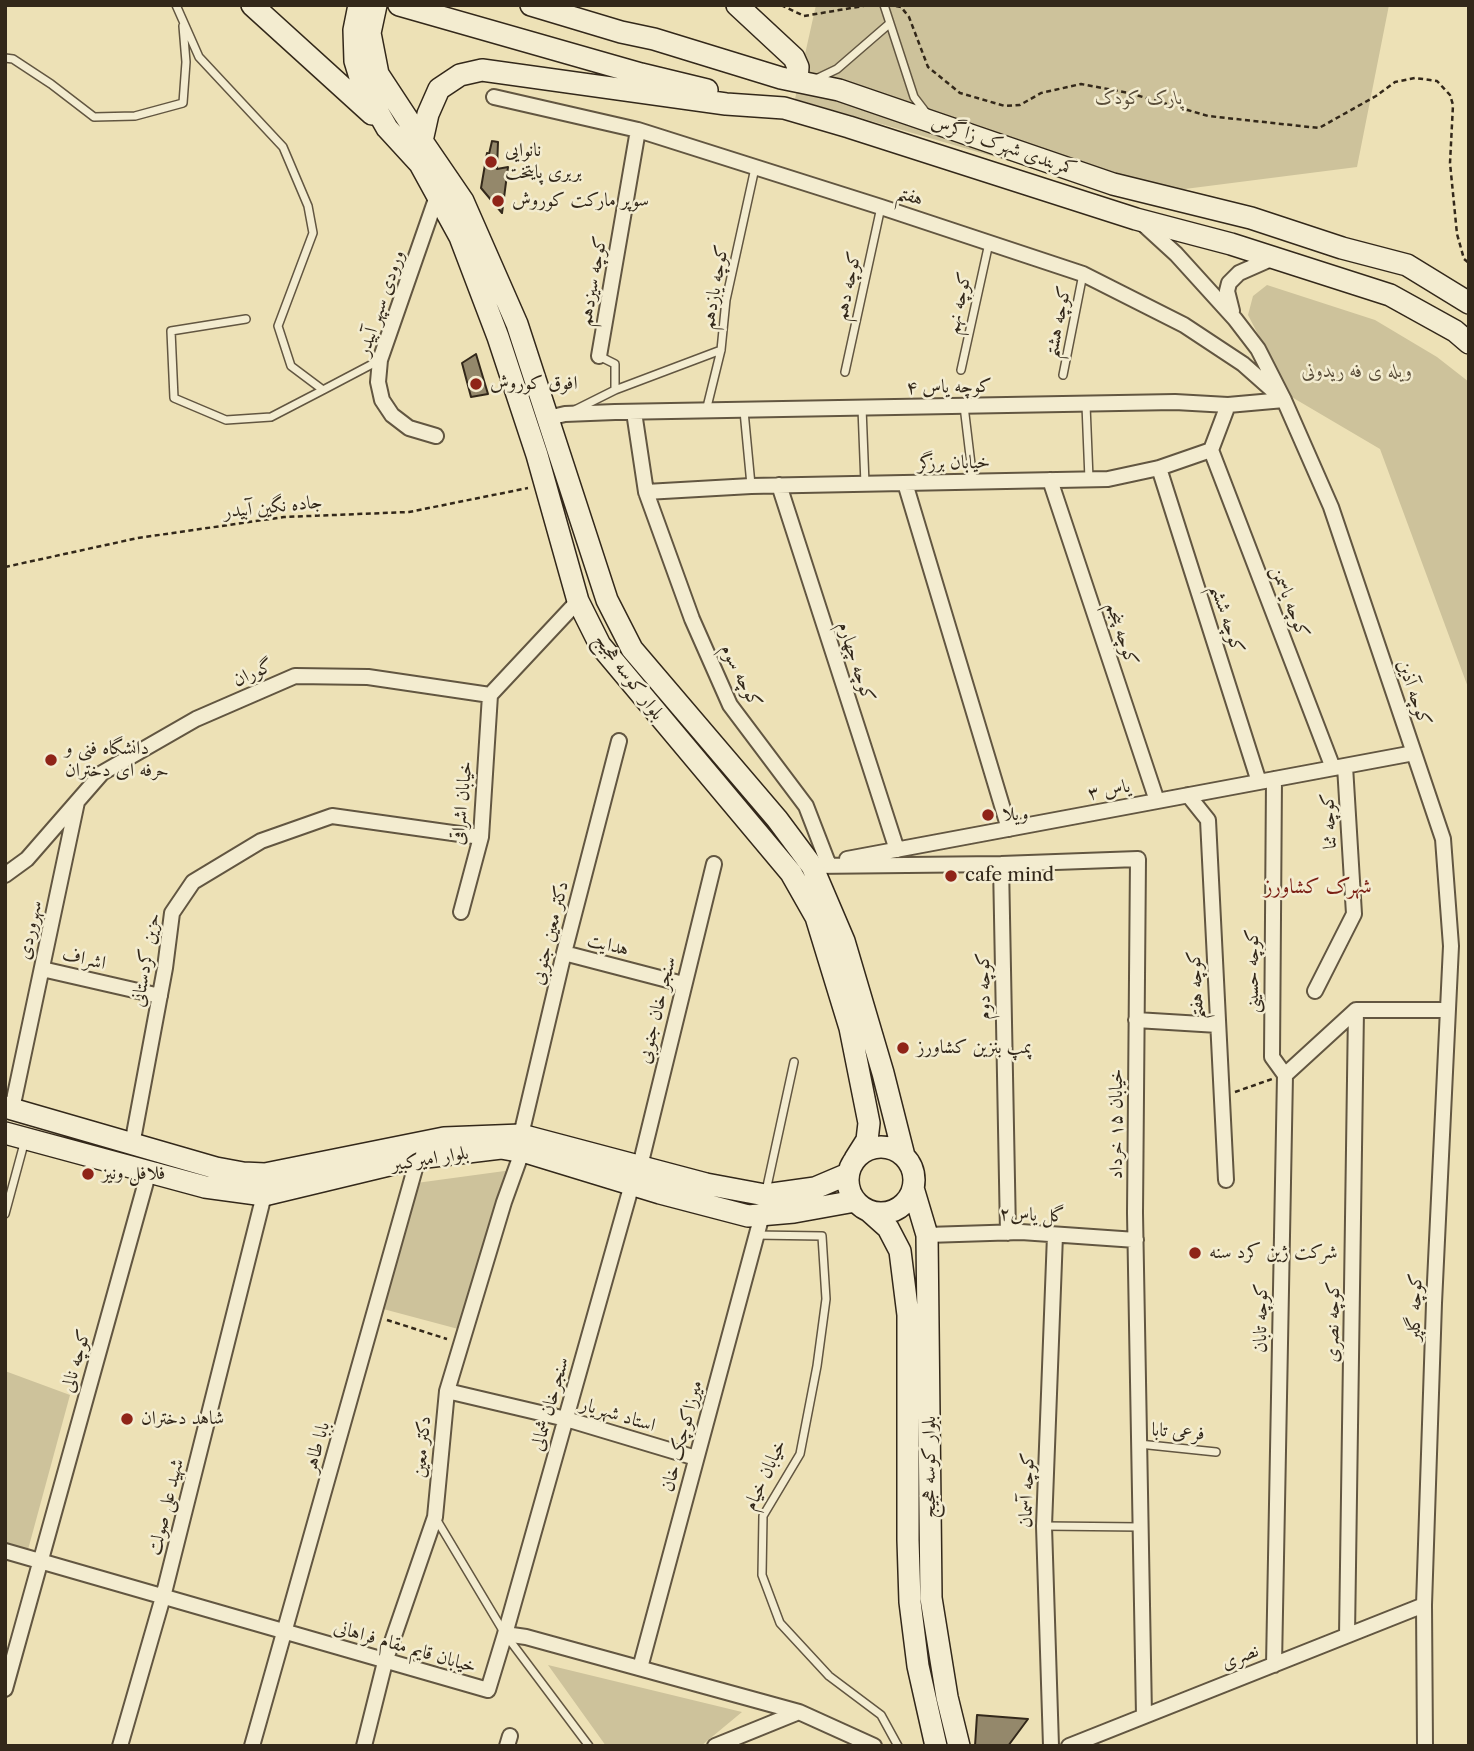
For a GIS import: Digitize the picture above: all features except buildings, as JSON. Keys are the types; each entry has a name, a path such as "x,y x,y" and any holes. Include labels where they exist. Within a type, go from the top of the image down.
{"street":[{"path":"251,5 387,128"},
{"path":"359,5 354,30 355,61 362,85 387,128"},
{"path":"376,5 370,33 378,74 422,141"},
{"name":"کمربندی شهرک زاگرس","path":"398,5 641,74 784,108 1136,219 1231,244 1390,295 1455,331 1469,343"},
{"name":"کمربندی شهرک زاگرس","path":"531,5 781,78 839,90 1113,184 1251,218 1342,248 1407,265 1469,303"},
{"path":"737,5 794,58 801,82"},
{"name":"کمربندی شهرک زاگرس","path":"422,141 428,114 439,89 460,75 482,70 726,104 784,108"},
{"name":"هفتم","path":"494,97 638,130 1083,275 1184,325 1242,364 1284,401"},
{"name":"بلوار کوسه هجیج","path":"387,128 420,164 460,237 498,337 545,484 578,601 600,645 791,873 816,917 850,1028 869,1123 867,1140 852,1166"},
{"name":"کوچه سیزدهم","path":"599,356 638,130"},
{"name":"بلوار کوسه هجیج","path":"422,141 463,201 557,416 604,591 632,649 777,819 820,865 904,1156"},
{"name":"ورودی سپهر آبیدر","path":"436,436 409,428 393,415 382,400 378,382 380,360 438,196"},
{"name":"کوچه آذین","path":"1136,219 1176,254 1235,318 1258,349 1331,507 1443,839 1451,946 1446,1010"},
{"path":"1235,318 1227,291 1229,283 1239,273 1273,258"},
{"name":"کوچه یاس ۴","path":"557,416 615,412 1175,402 1228,405 1284,401"},
{"path":"1211,450 1228,405"},
{"name":"کوچه سوم","path":"634,412 646,492 692,619 730,705 806,806 820,865"},
{"name":"خیابان برزگر","path":"646,492 779,485 1108,479 1159,468 1211,450"},
{"name":"کوچه یاسمن","path":"1211,450 1339,767"},
{"name":"کوچه ششم","path":"1159,468 1259,782"},
{"name":"کوچه پنجم","path":"1050,480 1157,801"},
{"path":"905,483 1009,829"},
{"name":"کوچه چهارم","path":"779,485 897,850"},
{"path":"490,695 578,601 604,591"},
{"name":"گوران","path":"5,875 27,859 102,773 196,719 295,676 368,677 490,695"},
{"name":"خیابان اشراقی","path":"461,912 481,837 490,695"},
{"name":"دکتر معین جنوبی","path":"522,1143 564,953 619,741"},
{"name":"یاس ۳","path":"820,865 1414,753"},
{"name":"کوچه ثنا","path":"1315,991 1354,914 1339,767"},
{"name":"کوچه حسینی","path":"1274,779 1272,1057 1285,1075"},
{"name":"کوچه هفتم","path":"1188,795 1208,820 1226,1180"},
{"name":"سهروردی","path":"9,1108 78,801"},
{"name":"حزین کردستانی","path":"132,1144 160,996 172,913 193,882 261,841 332,816 481,837"},
{"name":"خیابان ۱۵ خرداد","path":"820,865 1001,864 1138,859 1136,1240 1144,1716"},
{"name":"سنجر خان جنوبی","path":"636,1175 713,864"},
{"name":"کوچه دوم","path":"1001,864 1008,1233"},
{"path":"791,873 820,865"},
{"name":"هدایت","path":"564,953 683,984"},
{"name":"اشراف","path":"42,970 160,996"},
{"path":"1285,1075 1356,1010 1446,1010"},
{"name":"کوچه نصری","path":"1347,1635 1356,1010"},
{"name":"کوچه گلپر","path":"1425,1746 1424,1605 1446,1010"},
{"path":"1136,1020 1218,1025"},
{"name":"کوچه تابان","path":"1273,1665 1285,1075"},
{"name":"بلوار امیرکبیر","path":"9,1108 216,1168 265,1185 444,1138 522,1143 636,1175 748,1216 763,1205 815,1188 852,1166"},
{"name":"بلوار امیرکبیر","path":"15,1136 205,1186 265,1185 418,1158 501,1149 522,1143"},
{"name":"دکتر معین","path":"364,1746 385,1662 435,1517 447,1391 522,1143"},
{"path":"879,1146 888,1147 904,1156 913,1171 913,1188 904,1204 887,1213 862,1206 850,1193 852,1166 862,1153 879,1146"},
{"name":"بابا طاهر","path":"253,1746 418,1158"},
{"name":"کوچه نالی","path":"5,1689 149,1171"},
{"name":"سنجرخان شمالی","path":"505,1634 636,1175"},
{"name":"شهید علی صولت","path":"120,1746 163,1597 265,1185"},
{"name":"بلوار کوسه هجیج","path":"913,1188 928,1234 930,1598 947,1698 959,1746"},
{"name":"بلوار امیرکبیر","path":"763,1205 794,1212 862,1206"},
{"name":"میرزاکوچک خان","path":"640,1668 763,1205"},
{"name":"بلوار کوسه هجیج","path":"862,1206 888,1228 900,1251 908,1315 910,1602 918,1666 936,1746"},
{"name":"گل یاس۲","path":"928,1234 1008,1233 1136,1240"},
{"name":"کوچه آسمان","path":"1051,1746 1044,1526 1055,1235"},
{"name":"استاد شهریار","path":"447,1391 566,1419 696,1458"},
{"name":"خیابان قایم مقام فراهانی","path":"5,1551 488,1690 505,1634"},
{"name":"نصری","path":"1069,1746 1424,1605"},
{"path":"505,1634 526,1637 800,1712 874,1746"},
{"path":"715,1746 800,1712"}],"lane":[{"path":"176,5 199,57 283,147 308,206 313,233 278,326 291,366 323,390"},
{"path":"884,5 914,97 933,121"},
{"path":"5,58 13,59 94,117 135,116 183,103 186,62 182,18"},
{"path":"801,82 838,69 889,24"},
{"name":"کوچه یازدهم","path":"706,411 721,350 726,300 755,168"},
{"name":"کوچه دهم","path":"845,372 881,207"},
{"name":"کوچه نهم","path":"961,370 989,243"},
{"name":"کوچه هشتم","path":"1063,375 1083,275"},
{"path":"246,318 171,331 174,398 226,421 271,417 380,360"},
{"path":"557,416 615,390 721,350"},
{"path":"599,356 615,364 615,390"},
{"path":"1086,404 1089,479"},
{"path":"964,406 973,481"},
{"path":"862,408 865,484"},
{"path":"744,411 751,486"},
{"path":"763,1205 794,1062"},
{"path":"5,1214 15,1136"},
{"name":"خیابان خیام","path":"755,1235 822,1236 826,1300 817,1366 800,1454 763,1516 762,1575 780,1623 829,1676 881,1715 898,1746"},
{"name":"فرعی تابا","path":"1138,1444 1216,1451"},
{"path":"435,1517 505,1634 589,1746"},
{"path":"1044,1526 1140,1527"}],"path":[{"path":"781,5 804,16 869,5"},
{"path":"893,5 901,7 909,17 928,67 960,93 1005,106 1020,104 1041,93 1081,84 1129,93 1208,116 1319,128 1376,96 1395,82 1415,78 1437,81 1450,95 1453,104 1450,163 1456,222 1464,259 1469,264"},
{"name":"جاده نگین آبیدر","path":"5,566 138,538 284,517 409,512 545,484"},
{"path":"1221,1097 1285,1075"},
{"path":"374,1316 461,1344"}],"green space":[{"name":"پارک کودک","path":"816,5 1389,5 1357,167 1130,196 795,99"},
{"name":"ویله ی فه ریدونی","path":"1267,285 1375,320 1437,357 1469,382 1469,690 1380,449 1290,396 1248,315 1253,296"},
{"path":"512,1170 462,1330 372,1306 409,1184"},
{"path":"5,1371 70,1395 26,1557 5,1549"},
{"path":"548,1665 742,1712 701,1746 606,1746"}],"place":[{"name":"نانوایی بربری پایتخت","path":"491,162"},
{"name":"سوپر مارکت کوروش","path":"498,201"},
{"name":"افوق کوروش","path":"476,384"},
{"name":"دانشگاه فنی و حرفه ای دختران","path":"51,760"},
{"name":"ویلا","path":"988,815"},
{"name":"cafe mind","path":"951,876"},
{"name":"پمپ بنزین کشاورز","path":"903,1048"},
{"name":"فلافل ونیز","path":"88,1174"},
{"name":"شرکت ژین کرد سنه","path":"1195,1253"},
{"name":"شاهد دختران","path":"127,1419"}],"district":[{"name":"شهرک کشاورز","path":"1318,887"}]}
